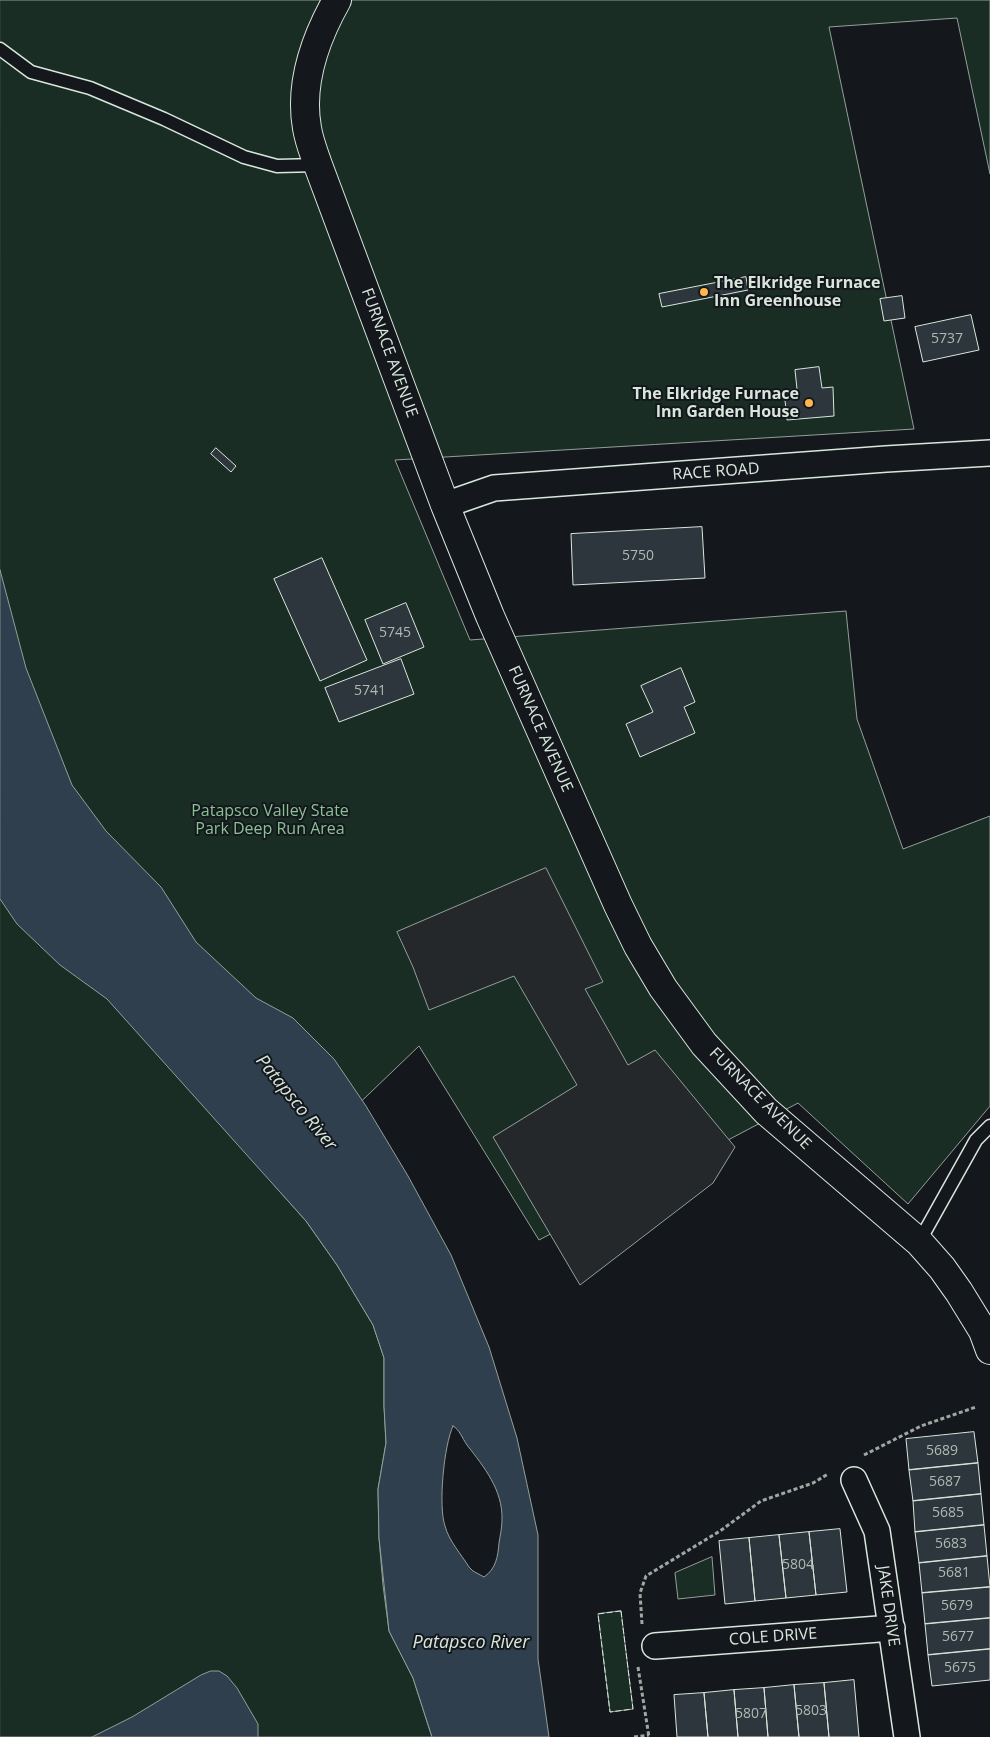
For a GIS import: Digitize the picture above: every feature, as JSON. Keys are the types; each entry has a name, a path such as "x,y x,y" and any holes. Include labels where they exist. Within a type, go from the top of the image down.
{"street":[{"name":"FURNACE AVENUE","path":"337,0 316,44 307,76 304,102 307,129 318,165 444,505 490,616 618,905 638,946 663,988 704,1044 766,1111 920,1242 942,1268 988,1337"},
{"name":"RACE ROAD","path":"444,505 494,488 990,453"},
{"name":"JAKE DRIVE","path":"854,1480 878,1531 907,1737"},
{"name":"COLE DRIVE","path":"645,1645 892,1628"}],"lane":[{"path":"0,49 32,72 90,88 164,119 244,157 278,166 318,165"},
{"path":"920,1242 976,1140 990,1126"}],"path":[{"path":"861,1456 921,1426 976,1407"},
{"path":"634,1737 649,1736 645,1645 640,1593 646,1576 720,1531 761,1501 812,1483 829,1474"}],"green space":[{"name":"Patapsco Valley State Park Deep Run Area","path":"0,0 990,0 990,174 957,18 829,27 914,429 395,460 470,640 846,611 857,719 903,849 990,816 990,1106 908,1204 798,1103 539,1240 419,1046 274,1185 306,1221 337,1265 373,1325 384,1358 386,1443 378,1489 379,1538 383,1585 389,1631 413,1678 432,1737 0,1737"},
{"path":"712,1557 715,1595 678,1599 675,1573"},
{"path":"621,1611 633,1709 610,1712 598,1614"}],"shaded area":[{"path":"546,868 603,982 585,989 628,1065 655,1050 735,1147 713,1183 580,1285 493,1137 577,1085 514,976 429,1010 413,967 397,932"}],"water":[{"name":"Patapsco River","path":"0,570 26,668 72,785 106,831 161,887 196,942 256,998 293,1018 334,1059 366,1106 408,1176 451,1255 489,1347 517,1438 538,1535 538,1659 549,1737 432,1737 413,1678 389,1631 379,1538 378,1489 386,1443 384,1358 373,1325 337,1265 306,1221 107,999 60,965 17,924 0,899","holes":["453,1426 491,1480 496,1489 501,1509 502,1526 497,1557 494,1566 484,1577 469,1567 449,1537 443,1517 442,1491 445,1461"]},
{"path":"211,1671 219,1671 227,1676 237,1688 258,1724 258,1737 92,1737 132,1717 201,1675"}],"building":[{"name":"The Elkridge Furnace Inn Greenhouse","path":"746,277 748,290 662,307 659,294"},
{"path":"902,296 905,318 884,321 880,299"},
{"path":"971,315 979,350 923,362 915,327"},
{"name":"The Elkridge Furnace Inn Garden House","path":"819,367 822,388 833,387 834,416 787,420 784,390 797,389 795,370"},
{"path":"216,448 236,466 231,472 211,454"},
{"path":"702,527 705,578 573,585 571,534"},
{"path":"322,558 367,660 320,681 274,579"},
{"path":"406,603 424,647 383,664 365,620"},
{"path":"401,659 414,694 339,722 325,688"},
{"path":"681,668 695,702 684,707 695,733 640,757 626,724 653,712 641,686"},
{"path":"974,1432 978,1463 909,1470 906,1439"},
{"path":"978,1463 981,1494 913,1501 909,1470"},
{"path":"981,1494 984,1525 915,1532 913,1501"},
{"path":"984,1525 987,1556 919,1563 915,1532"},
{"path":"840,1529 847,1592 816,1595 809,1532"},
{"path":"809,1532 816,1595 786,1598 779,1535"},
{"path":"779,1535 786,1598 755,1601 749,1538"},
{"path":"749,1538 755,1601 725,1604 719,1541"},
{"path":"987,1556 990,1587 922,1593 919,1563"},
{"path":"990,1587 990,1618 925,1624 922,1593"},
{"path":"990,1618 990,1649 928,1655 925,1624"},
{"path":"990,1649 990,1680 932,1686 928,1655"},
{"path":"854,1680 859,1737 829,1737 824,1683"},
{"path":"824,1683 829,1737 799,1737 794,1685"},
{"path":"794,1685 799,1737 768,1737 764,1688"},
{"path":"764,1688 768,1737 738,1737 734,1690"},
{"path":"734,1690 738,1737 708,1737 704,1693"},
{"path":"704,1693 708,1737 677,1737 674,1695"}],"fence":[{"path":"621,1611 633,1709 610,1712 598,1614 621,1611"}],"place":[{"name":"The Elkridge Furnace Inn Greenhouse","path":"704,292"},
{"name":"The Elkridge Furnace Inn Garden House","path":"809,403"}]}
